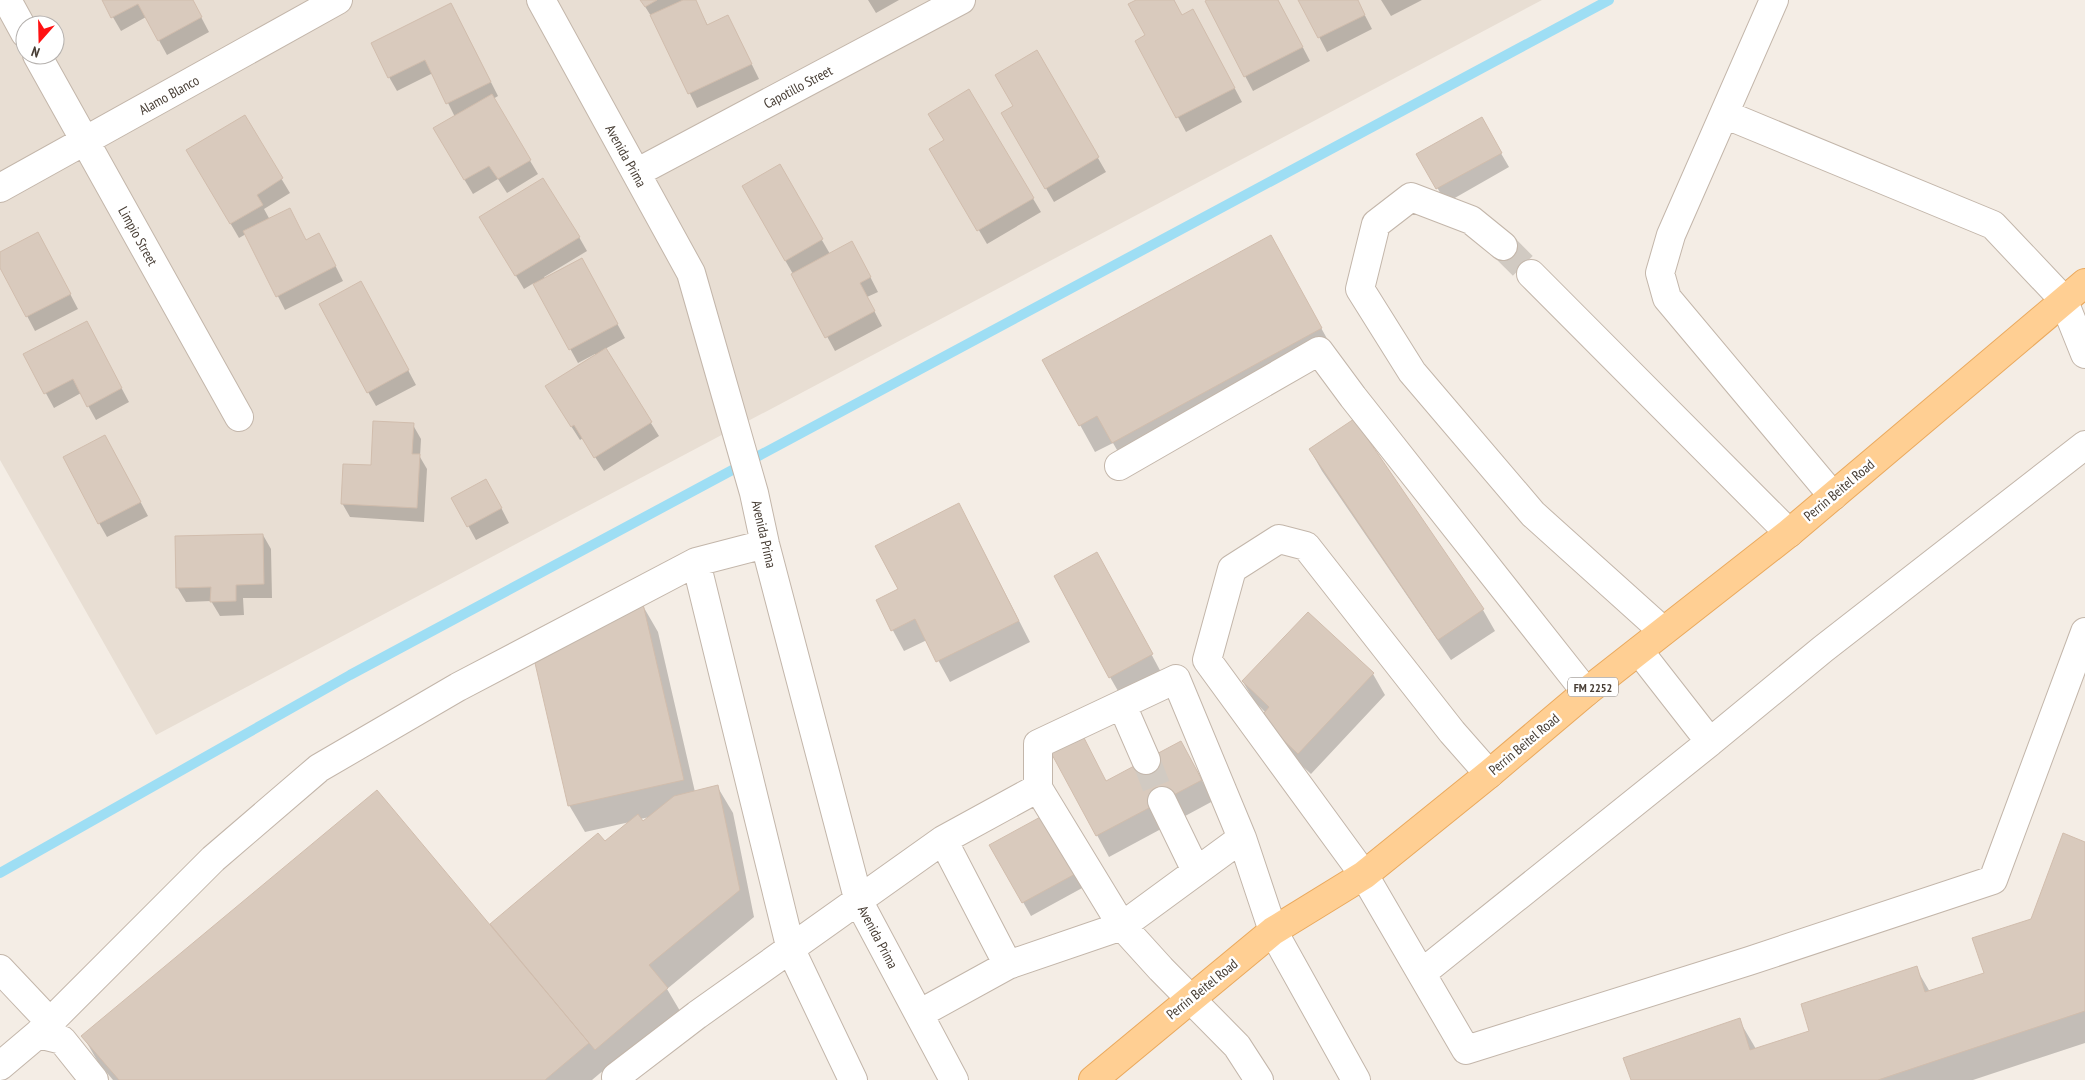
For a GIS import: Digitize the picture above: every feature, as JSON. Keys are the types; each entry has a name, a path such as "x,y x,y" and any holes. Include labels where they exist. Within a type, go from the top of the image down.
{"main road":[{"name":"Perrin Beitel Road","path":"1093,1080 1273,931 1364,875 1489,774 1586,692 1788,533 2085,283"}],"street":[{"path":"7,0 15,15"},
{"name":"Alamo Blanco","path":"0,188 338,0"},
{"name":"Avenida Prima","path":"541,0 691,273 754,493 765,544 859,902 954,1080"},
{"name":"Capotillo Street","path":"636,173 961,0"},
{"path":"1774,0 1672,235 1660,273 1667,298 1833,496"},
{"name":"Limpio Street","path":"43,65 239,417"},
{"path":"1724,114 1993,225 2063,300 2085,354"},
{"path":"1503,246 1471,220 1411,197 1376,224 1360,289 1412,372 1533,514 1663,631"},
{"path":"1532,274 1788,533"},
{"path":"1119,466 1319,351 1353,397 1586,692"},
{"path":"1422,973 1710,742 1822,649 2085,445"},
{"path":"1489,774 1452,732 1306,546 1279,539 1232,569 1207,660 1364,875 1466,1050 1758,958 1993,880 2085,632"},
{"path":"0,1066 44,1028 213,859 318,768 458,687 696,562 765,544"},
{"path":"696,562 791,950 853,1080"},
{"path":"1638,652 1710,742"},
{"path":"1260,1080 1237,1046 1122,926 1038,788 1038,744 1176,679 1242,838 1273,931 1356,1080"},
{"path":"1122,705 1146,760"},
{"path":"616,1079 697,1015 859,902 943,840 1038,788"},
{"path":"1162,801 1196,871"},
{"path":"919,1014 1008,965 1122,926 1242,838"},
{"path":"943,840 1008,965"},
{"path":"0,969 44,1028 62,1040 94,1080"}],"shaded area":[{"path":"0,0 1542,0 156,735 0,460"}],"building":[{"path":"102,0 193,0 202,17 158,41 138,4 111,18"},
{"path":"640,0 657,0 645,7"},
{"path":"683,0 696,0 707,25 728,15 752,64 688,94 650,15"},
{"path":"1136,0 1174,0 1182,15 1193,9 1235,88 1176,118 1135,41 1145,35 1128,4"},
{"path":"1278,0 1303,47 1244,77 1205,1"},
{"path":"1298,0 1358,0 1365,15 1318,38"},
{"path":"451,3 491,82 446,104 425,60 388,78 371,43"},
{"path":"1037,50 1099,157 1045,189 1001,113 1013,106 995,75"},
{"path":"969,89 1034,198 977,231 929,149 944,140 928,114"},
{"path":"492,94 531,160 498,179 489,166 464,180 433,128"},
{"path":"245,115 283,178 257,195 263,205 230,224 186,150"},
{"path":"1482,117 1502,153 1436,189 1416,154"},
{"path":"780,164 823,239 785,261 742,186"},
{"path":"543,178 580,237 515,276 479,217"},
{"path":"290,208 306,240 319,233 336,266 276,297 243,231"},
{"path":"38,232 71,294 26,317 0,268 0,252"},
{"path":"1271,235 1322,328 1112,443 1097,416 1079,426 1042,360"},
{"path":"852,241 871,277 860,283 875,311 825,338 791,274"},
{"path":"582,258 618,324 569,350 533,284"},
{"path":"361,281 409,370 367,393 319,304"},
{"path":"87,321 122,388 87,407 73,379 44,394 23,354"},
{"path":"606,348 652,422 594,458 574,425 571,427 545,386"},
{"path":"1354,419 1484,609 1438,640 1309,449"},
{"path":"373,421 414,423 412,454 420,454 417,508 341,504 343,464 371,465"},
{"path":"105,435 141,502 98,524 63,457"},
{"path":"486,479 502,508 467,527 451,498"},
{"path":"959,503 1019,621 936,662 915,619 891,631 876,600 898,589 875,546"},
{"path":"263,534 264,584 236,585 236,601 210,602 211,587 176,588 175,536"},
{"path":"1097,552 1153,654 1109,678 1054,576"},
{"path":"643,604 684,780 568,806 535,663"},
{"path":"1308,612 1374,673 1298,754 1260,718 1269,707 1242,681"},
{"path":"1081,732 1106,781 1181,741 1202,780 1096,836 1049,749"},
{"path":"718,785 740,890 649,965 668,988 595,1050 490,924 598,833 605,841 638,814 643,821 674,796"},
{"path":"377,790 589,1043 545,1080 119,1080 81,1036"},
{"path":"1044,815 1077,873 1022,903 989,845"},
{"path":"2063,833 2085,842 2085,1011 1878,1080 1631,1080 1623,1058 1740,1018 1750,1050 1809,1031 1801,1004 1917,966 1925,992 1984,973 1972,938 2031,919"}],"waterway":[{"path":"0,873 350,675 1609,0"}],"tunnel":[{"path":"1503,246 1531,274"},
{"path":"1146,760 1162,801"}]}
